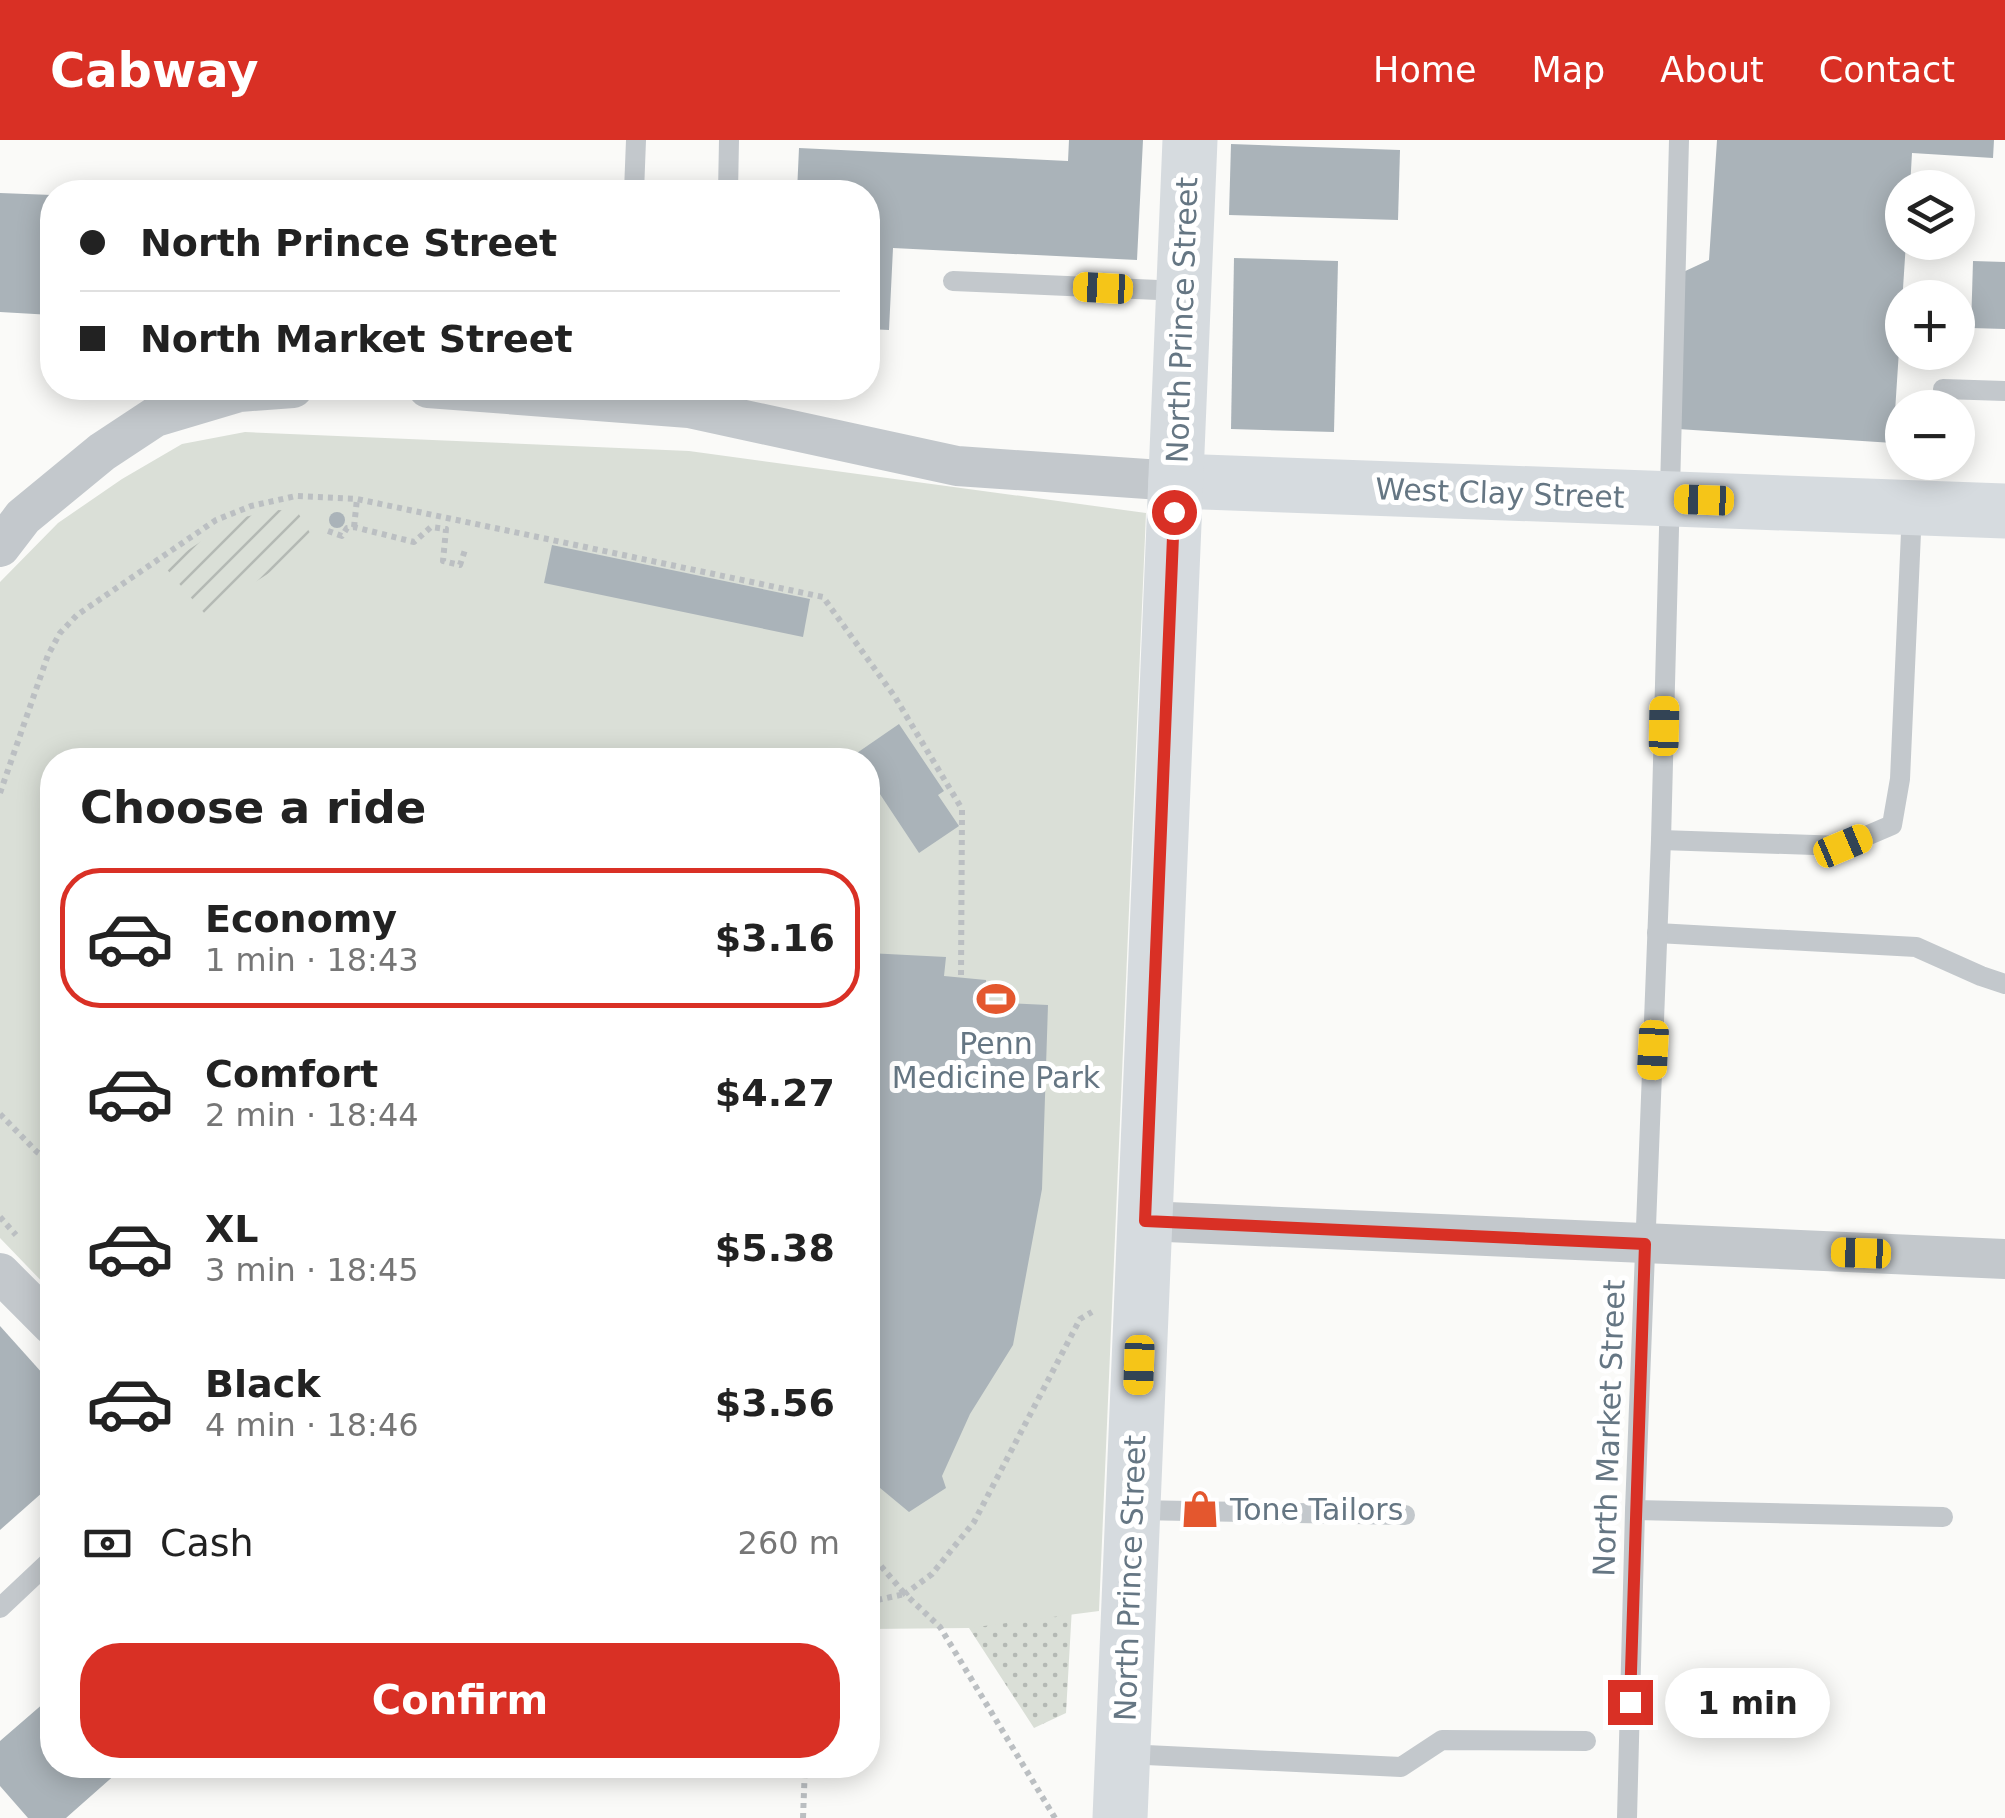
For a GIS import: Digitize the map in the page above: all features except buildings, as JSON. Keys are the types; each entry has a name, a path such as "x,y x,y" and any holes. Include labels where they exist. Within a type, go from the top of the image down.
{"main road":[{"name":"North Prince Street","path":"1120,1818 1190,140"},
{"name":"West Clay Street","path":"1176,481 2005,511"}],"street":[{"path":"8,519 155,417 211,400"},
{"path":"585,400 689,408 957,466 1176,481"},
{"path":"1145,1221 2005,1259"},
{"path":"0,1273 40,1313"}],"lane":[{"path":"634,180 636,140"},
{"path":"728,180 730,140"},
{"name":"North Market Street","path":"1627,1818 1661,840 1679,140"},
{"path":"952,281 1183,291"},
{"path":"1943,389 2005,390"},
{"path":"1661,840 1843,846 1892,825 1900,779 1912,508"},
{"path":"1658,933 1916,947 2005,984"},
{"path":"1134,1510 1405,1514"},
{"path":"1635,1510 1943,1518"},
{"path":"0,1608 40,1570"},
{"path":"1123,1754 1400,1767 1442,1740 1586,1741"}],"path":[{"path":"0,793 48,654 77,615 216,520 251,506 296,496 357,499 823,596 895,697 962,809 961,977"},
{"path":"354,527 357,499"},
{"path":"328,531 342,536 347,528 354,527 414,542 431,527 446,530 443,561 460,565 466,547"},
{"path":"0,1114 40,1154"},
{"path":"880,1599 905,1594 932,1574 974,1522 1080,1319 1094,1311"},
{"path":"880,1564 940,1627 1055,1818"},
{"path":"803,1818 805,1778"}],"shaded area":[{"name":"Penn Medicine Park","path":"245,432 689,451 1146,513 1099,1611 969,1628 880,1629 880,748 40,748 40,1280 0,1238 0,582 58,523 182,444"},
{"path":"278,510 297,511 316,543 205,614 164,566 235,519"},
{"path":"1088,1324 1066,1713 1034,1728 969,1628"}],"place":[{"name":"Penn Medicine Park","path":"996,999"},
{"name":"Tone Tailors","path":"1200,1509"}],"route":[{"path":"1174,512 1145,1221 1645,1244 1630,1702"}]}
